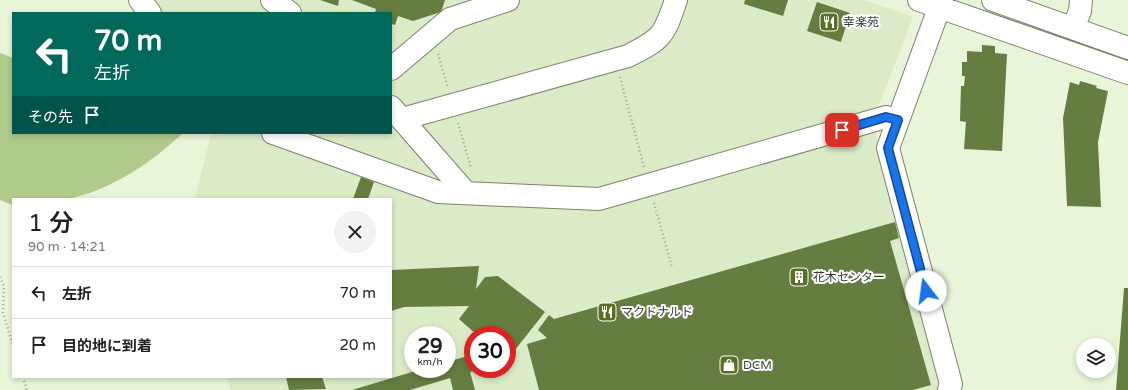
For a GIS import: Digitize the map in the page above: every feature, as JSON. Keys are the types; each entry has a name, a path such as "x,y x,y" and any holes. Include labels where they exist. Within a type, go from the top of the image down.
{"street":[{"path":"140,0 149,12"},
{"path":"272,0 289,12"},
{"path":"392,68 450,19 508,0"},
{"path":"396,113 453,105 628,56 650,45 663,34 676,0"},
{"path":"993,0 1128,48"},
{"path":"1073,28 1080,11 1081,0"},
{"path":"948,390 951,384 888,148 898,120 933,2 1128,73"},
{"path":"396,113 476,194"},
{"path":"276,134 438,192 599,200 886,117 898,120"}],"path":[{"path":"432,34 474,181 476,194"},
{"path":"615,60 672,268"},
{"path":"0,277 4,286 2,313 12,342"},
{"path":"24,378 27,390"}],"shaded area":[{"path":"128,0 864,0 913,17 873,121 941,390 231,390 227,378 392,378 392,198 195,198 211,134 392,134 392,12 137,12"}],"green space":[{"path":"0,53 12,58 12,134 182,134 158,155 130,174 84,195 72,198 12,198 12,205 0,200"}],"building":[{"path":"320,0 339,0 338,6"},
{"path":"352,0 445,0 441,12 413,21 398,16 395,25 392,24 392,12 375,12 376,9"},
{"path":"745,0 788,0 783,16 744,4"},
{"name":"幸楽苑","path":"817,2 850,13 841,42 807,31"},
{"path":"982,45 995,46 995,53 1007,54 1002,151 964,149 966,122 960,121 961,86 964,86 965,76 962,76 962,62 967,62 967,51 982,52"},
{"path":"1080,81 1097,86 1096,88 1108,91 1098,142 1101,207 1067,206 1063,118 1070,82 1079,85"},
{"path":"361,177 374,182 368,198 353,198"},
{"name":"花木センター","path":"895,222 899,238 890,241 931,385 913,390 539,390 527,344 547,338 538,330 549,315 554,319"},
{"path":"479,266 476,289 485,277 498,276 545,312 516,349 516,326 467,326 459,319 469,306 404,307 392,311 392,270"},
{"path":"1124,288 1128,288 1128,390 1116,390"},
{"path":"464,357 464,378 472,378 475,390 453,390 450,378 456,378 456,359"},
{"path":"404,374 404,378 450,378 410,390 352,390"},
{"path":"286,378 322,378 326,389 289,390"}],"place":[{"name":"幸楽苑","path":"829,22"},
{"name":"花木センター","path":"799,277"},
{"name":"マクドナルド","path":"607,312"},
{"name":"DCM","path":"729,365"}],"route":[{"path":"842,130 886,117 898,120 888,148 926,291"}]}
